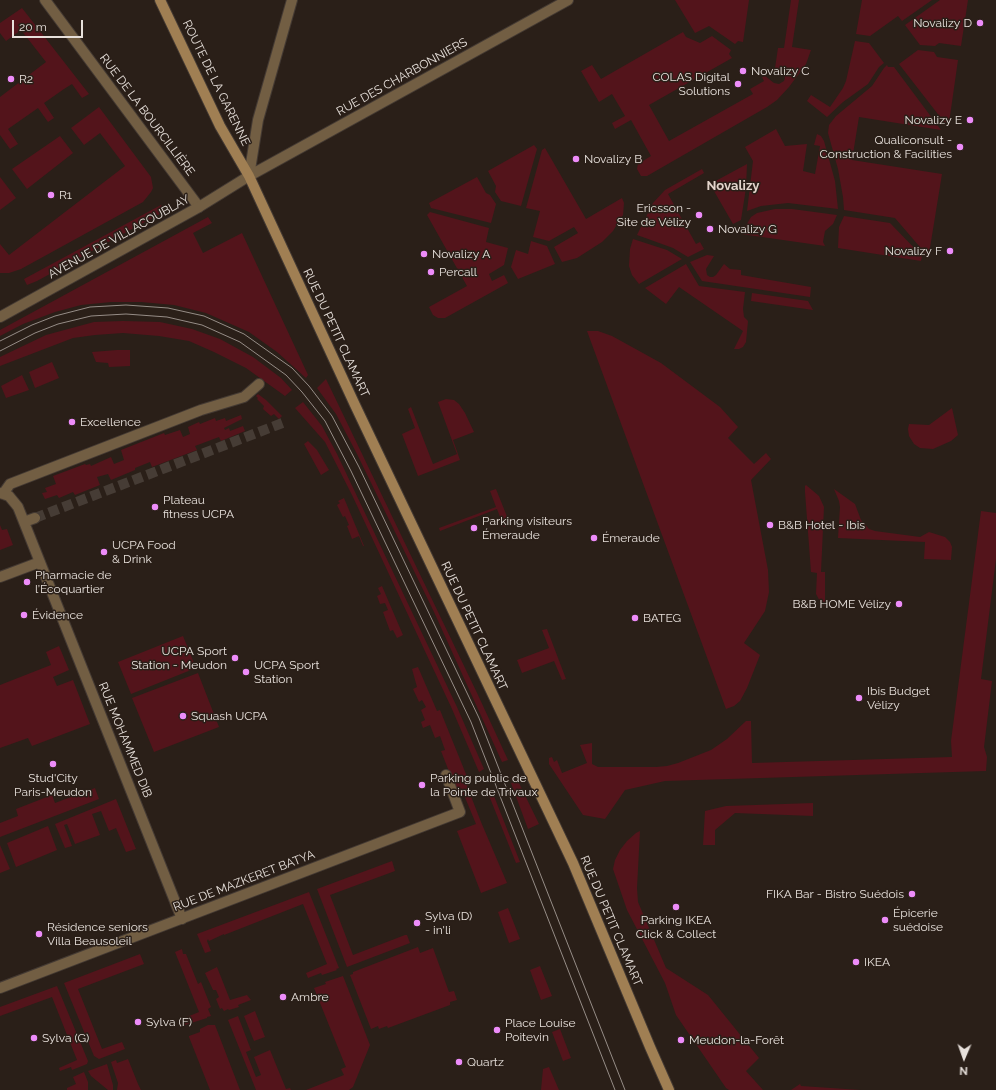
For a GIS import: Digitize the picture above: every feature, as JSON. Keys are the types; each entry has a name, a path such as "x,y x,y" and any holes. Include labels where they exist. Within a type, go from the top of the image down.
{"main road":[{"name":"ROUTE DE LA GARENNE","path":"160,0 220,126 249,176"},
{"name":"RUE DU PETIT CLAMART","path":"249,176 355,405 573,864 643,1032 669,1090"}],"street":[{"name":"RUE DE LA BOURCILLIÈRE","path":"45,0 199,207"},
{"path":"249,176 258,120 292,0"},
{"name":"RUE DES CHARBONNIERS","path":"249,176 568,0"},
{"name":"AVENUE DE VILLACOUBLAY","path":"0,317 199,207 249,176"},
{"path":"1,493 10,484 202,410 244,397 259,384"},
{"name":"RUE MOHAMMED DIB","path":"1,493 9,496 15,502 24,522 182,918"},
{"path":"24,522 36,518"},
{"path":"0,577 42,566"},
{"name":"RUE DE MAZKERET BATYA","path":"0,988 460,812 446,775"}],"shaded area":[{"path":"675,0 749,0 743,42 738,41 735,44 709,26 695,33"},
{"path":"791,0 799,0 792,47 811,50 806,64 789,87 777,100 767,107 647,176 641,176 637,169 638,164 651,156 631,120 615,129 612,123 625,116 612,94 599,102 581,71 592,65 601,79 683,32 686,37 700,43 712,36 731,50 729,54 732,58 649,105 669,141 753,94 750,89 764,81 762,77 765,76 774,83 779,84 784,81 784,75 775,68 778,48 784,48"},
{"path":"862,0 932,0 902,21 898,16 870,36 856,34"},
{"path":"940,0 968,0 961,46 939,43 935,46 920,45 905,25"},
{"path":"22,8 89,94 82,98 72,84 64,89 44,103 54,118 48,122 38,108 8,129 18,144 10,149 0,135 0,97 46,62 21,30 6,41 0,33 0,23"},
{"path":"855,41 869,43 884,63 879,67 868,84 843,102 827,117 807,101 811,95 830,107 846,81"},
{"path":"918,50 934,52 937,57 958,60 949,123 944,122 899,64"},
{"path":"887,65 888,67 894,67 941,130 859,117 852,160 942,174 929,254 925,253 895,218 844,210 838,169 828,133 829,125 836,116 872,86"},
{"path":"99,107 151,177 153,188 151,192 143,202 21,269 9,273 0,273 0,244 9,255 125,166 100,133 84,145 71,128"},
{"path":"776,129 785,146 807,144 803,171 815,174 820,146 814,145 817,134 821,136 824,141 835,181 838,209 788,203 761,206 747,211 753,161 745,147"},
{"path":"60,136 73,153 27,189 12,169"},
{"path":"534,145 537,149 521,206 501,201 495,192 496,186 488,171"},
{"path":"545,148 586,219 622,198 624,203 623,215 613,231 602,242 577,258 562,262 554,247 578,233 574,227 549,241 533,237 540,211 526,208 542,150"},
{"path":"747,164 746,188 741,220 733,224 710,184"},
{"path":"702,169 704,173 668,194 696,244 700,242 704,249 688,257 673,248 637,235 653,203 665,190"},
{"path":"0,177 16,198 0,210"},
{"path":"477,177 486,193 490,195 496,204 491,223 431,208 429,203"},
{"path":"161,205 165,211 37,281 27,285 24,279"},
{"path":"775,209 792,209 837,215 833,224 825,231 823,242 825,246 741,234 751,217 757,213"},
{"path":"430,212 489,228 486,242 508,248 504,265 489,274 492,281 504,275 508,283 445,318 438,318 433,315 429,307 467,286 427,215"},
{"path":"844,216 890,223 922,256 921,261 838,248 839,227"},
{"path":"208,217 212,223 193,233 203,253 242,233 308,375 306,378 277,352 249,332 206,313 174,305 141,302 111,302 81,305 55,312 23,324 0,336 0,330"},
{"path":"633,239 667,250 682,259 639,284 632,275 629,266 630,249"},
{"path":"531,241 547,246 555,264 518,279 511,267 516,250 528,254"},
{"path":"707,255 714,256 706,269 707,275 710,277 716,275 724,264 730,269 741,270 741,275 811,287 810,297 702,281 690,262"},
{"path":"686,264 699,286 745,292 743,309 744,317 748,321 746,342 743,347 734,349 743,331 679,287 666,304 645,288"},
{"path":"752,293 808,301 813,310 751,301"},
{"path":"94,322 160,322 192,329 220,339 253,357 281,378 292,390 285,396 246,368 189,341 159,336 123,333 73,338 0,366 0,357 46,335"},
{"path":"587,331 598,331 612,336 661,363 720,407 738,427 728,438 754,464 766,453 771,459 751,480 768,570 769,592 765,611 744,643 760,655 747,688 740,701 734,706 726,709"},
{"path":"130,350 130,366 109,367 108,363 96,362 92,352"},
{"path":"52,362 59,378 35,388 29,372"},
{"path":"22,375 29,390 6,398 1,386"},
{"path":"326,379 508,760 502,762 434,612 357,454 336,414 317,388"},
{"path":"258,394 282,416 279,419 274,414 271,416 263,409 264,406 256,396"},
{"path":"446,399 454,400 459,404 474,432 453,440 460,460 418,476 402,434 415,428 408,409 411,407 433,464 457,454 438,402"},
{"path":"303,402 322,426 337,454 457,707 484,769 479,772 452,709 352,495 325,442 295,408"},
{"path":"952,408 958,435 951,441 933,449 920,448 914,444 909,436 909,424 929,425"},
{"path":"241,415 242,419 224,428 225,430 229,428 230,431 243,426 245,431 221,441 219,437 195,446 197,450 152,467 150,462 111,480 108,474 97,477 100,485 75,495 73,492 59,498 57,495 45,499 42,493 47,492 45,488 56,484 53,476 85,464 90,464 91,466 111,457 114,464 124,460 121,450 164,433 165,435 180,430 183,437 190,434 188,427 199,422 200,424 215,418 216,421 225,418 226,421"},
{"path":"308,441 317,450 329,470 321,475 304,444"},
{"path":"806,485 819,496 824,507 821,572 825,572 825,606 821,603 816,594 817,573 811,572 805,492"},
{"path":"496,489 510,524 504,527 497,509 440,531 439,528 496,507 490,491"},
{"path":"834,489 855,504 861,520 869,529 920,537 929,532 945,537 950,542 952,547 951,560 924,559 925,542 838,538 840,507"},
{"path":"344,498 364,546 359,536 352,539 347,526 349,525 345,516 343,517 337,505 340,503 338,501"},
{"path":"981,511 996,513 996,559 981,679 992,681 984,747 987,757 986,771 665,781 625,790 605,819 583,815 549,764 549,758 552,757 554,762 557,760 562,773 587,763 580,745 592,743 592,764 598,767 667,766 711,750 727,739 746,721 751,721 752,763 952,757 951,741"},
{"path":"0,525 2,530 7,529 13,545 0,550"},
{"path":"382,586 403,635 397,638 393,630 390,631 383,612 388,610 385,603 380,604 377,596 381,594 378,588"},
{"path":"547,629 566,679 562,680 554,661 522,673 517,660 549,648 542,630"},
{"path":"183,636 196,668 131,694 118,662"},
{"path":"59,646 69,670 53,677 57,686 73,680 90,724 32,746 28,738 0,748 0,685 51,665 46,652"},
{"path":"418,667 437,711 440,710 470,784 467,786 507,883 481,893 457,831 476,824 464,795 459,797 441,751 445,750 440,736 435,738 430,725 423,728 421,722 425,720 421,710 426,707 422,700 419,702 413,689 417,687 412,669"},
{"name":"Squash UCPA","path":"198,673 219,727 154,752 132,698"},
{"path":"518,781 539,824 528,829 511,783"},
{"path":"95,788 99,799 0,837 0,823 18,816 16,809 52,795 55,803"},
{"path":"492,791 520,862 516,863 488,793"},
{"path":"116,799 136,849 126,852 116,828 109,831 101,811 92,814 100,835 75,844 67,824 64,825 72,846 65,848 55,824"},
{"path":"813,803 813,816 735,813 715,830 715,845 703,845 705,811 726,806"},
{"path":"48,826 57,850 16,867 7,843"},
{"path":"640,831 637,888 638,902 666,968 708,995 759,1058 746,1071 763,1090 729,1090 726,1088 676,1015 665,983 627,910 613,869 615,860 620,850 627,841"},
{"path":"0,845 10,869 0,873"},
{"path":"392,861 395,871 330,895 353,955 405,935 407,935 410,943 347,967 317,889"},
{"path":"309,892 339,968 336,969 337,970 322,975 321,973 308,978 306,973 327,964 303,904 209,941 208,939 207,941 211,951 205,953 197,934"},
{"path":"508,908 520,939 509,943 498,912"},
{"path":"418,947 420,953 433,948 449,992 454,991 457,1000 450,1002 450,1005 388,1028 387,1026 379,1029 378,1026 371,1029 350,975 353,974 353,972"},
{"path":"182,949 183,954 186,954 198,984 201,982 211,1007 208,1009 211,1016 185,1025 182,1019 199,1012 175,952"},
{"path":"140,954 144,964 78,989 102,1049 122,1042 125,1049 99,1059 94,1056 64,983"},
{"path":"540,966 552,996 541,1000 530,970"},
{"path":"217,967 230,1000 247,995 251,1000 238,1005 239,1007 229,1010 224,1011 222,1008 220,1009 216,999 219,997 216,990 213,990 205,973"},
{"path":"343,976 370,1045 353,1087 349,1090 306,1090 344,1075 341,1069 346,1067 314,988 326,984 325,982"},
{"path":"57,986 88,1061 87,1064 72,1070 71,1067 60,1071 59,1068 77,1060 52,997 0,1016 0,1007"},
{"path":"255,1011 265,1037 254,1041 244,1016"},
{"path":"238,1016 251,1050 246,1052 256,1077 261,1075 254,1057 270,1050 286,1089 290,1088 291,1090 256,1090 228,1020"},
{"path":"208,1025 215,1025 240,1090 210,1090 189,1037 200,1032 200,1029"},
{"path":"560,1029 571,1058 563,1061 552,1032"},
{"path":"128,1059 141,1090 117,1090 118,1083 111,1062 116,1060 117,1063"},
{"path":"107,1064 113,1090 108,1090 91,1076 88,1071"},
{"path":"549,1067 559,1090 541,1090 543,1069"},
{"path":"84,1072 88,1082 88,1090 67,1090 67,1088 76,1084 73,1077"},
{"path":"800,1084 801,1086 861,1090 791,1090"}],"tunnel":[{"path":"35,518 285,422"}],"tram line":[{"path":"0,341 32,325 55,316 90,307 126,305 168,308 204,316 244,334 292,368 309,386 332,416 359,467 479,718 625,1090"},
{"path":"0,351 35,333 58,324 91,316 126,314 167,317 202,325 240,342 286,375 302,392 325,421 351,471 471,722 615,1090"}],"place":[{"name":"Novalizy D","path":"980,23"},
{"name":"Novalizy C","path":"743,71"},
{"name":"R2","path":"11,79"},
{"name":"COLAS Digital Solutions","path":"738,84"},
{"name":"Novalizy E","path":"970,120"},
{"name":"Qualiconsult - Construction & Facilities","path":"960,147"},
{"name":"Novalizy B","path":"576,159"},
{"name":"R1","path":"51,195"},
{"name":"Ericsson - Site de Vélizy","path":"699,215"},
{"name":"Novalizy G","path":"710,229"},
{"name":"Novalizy F","path":"950,251"},
{"name":"Novalizy A","path":"424,254"},
{"name":"Percall","path":"431,272"},
{"name":"Excellence","path":"72,422"},
{"name":"Plateau fitness UCPA","path":"155,507"},
{"name":"B&B Hotel - Ibis","path":"770,525"},
{"name":"Parking visiteurs Émeraude","path":"474,528"},
{"name":"Émeraude","path":"594,538"},
{"name":"UCPA Food & Drink","path":"104,552"},
{"name":"Pharmacie de l’Écoquartier","path":"27,582"},
{"name":"B&B HOME Vélizy","path":"899,604"},
{"name":"Évidence","path":"24,615"},
{"name":"BATEG","path":"635,618"},
{"name":"UCPA Sport Station - Meudon","path":"235,658"},
{"name":"UCPA Sport Station","path":"246,672"},
{"name":"Ibis Budget Vélizy","path":"859,698"},
{"name":"Squash UCPA","path":"183,716"},
{"name":"Stud'City Paris-Meudon","path":"53,764"},
{"name":"Parking public de la Pointe de Trivaux","path":"422,785"},
{"name":"FIKA Bar - Bistro Suédois","path":"912,894"},
{"name":"Parking IKEA Click & Collect","path":"676,907"},
{"name":"Épicerie suédoise","path":"885,920"},
{"name":"Sylva (D) - in'li","path":"417,923"},
{"name":"Résidence seniors Villa Beausoleil","path":"39,934"},
{"name":"IKEA","path":"856,962"},
{"name":"Ambre","path":"283,997"},
{"name":"Sylva (F)","path":"138,1022"},
{"name":"Place Louise Poitevin","path":"497,1030"},
{"name":"Sylva (G)","path":"34,1038"},
{"name":"Meudon-la-Forêt","path":"681,1040"},
{"name":"Quartz","path":"459,1062"}],"district":[{"name":"Novalizy","path":"733,186"}]}
